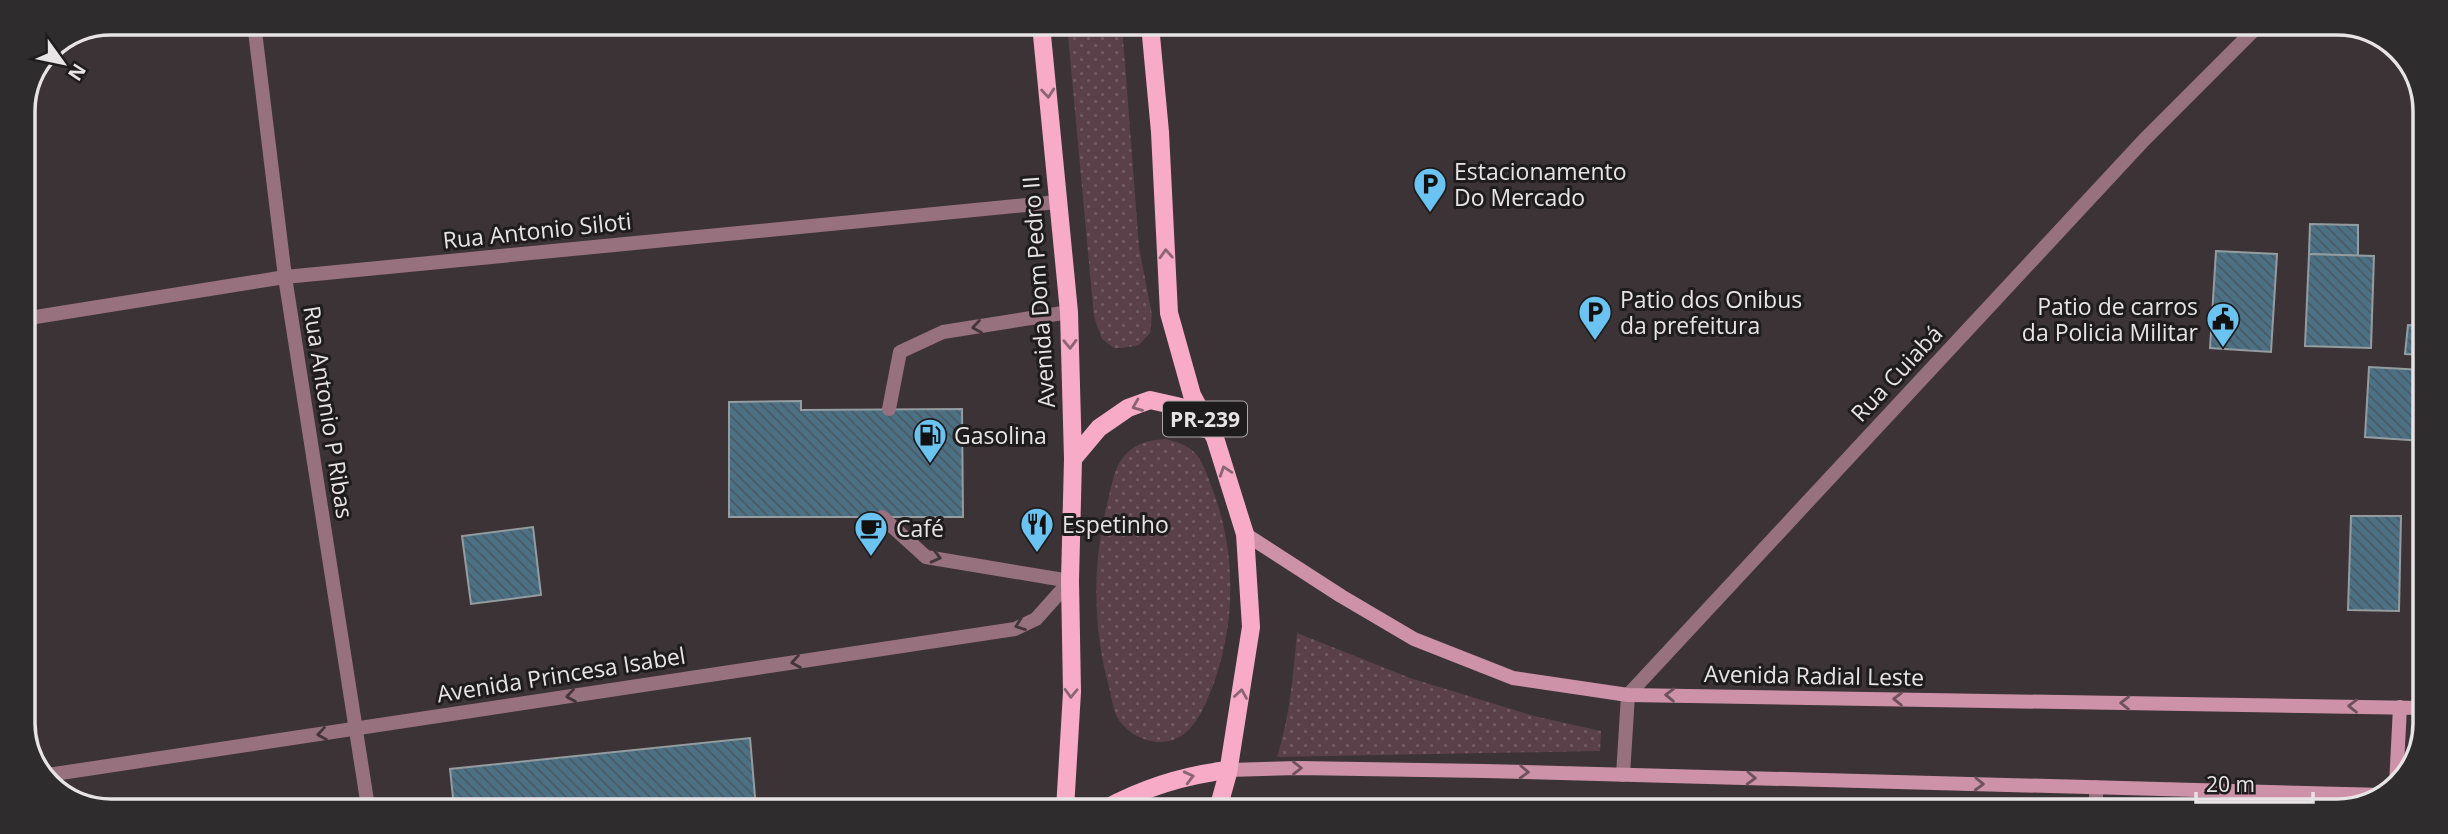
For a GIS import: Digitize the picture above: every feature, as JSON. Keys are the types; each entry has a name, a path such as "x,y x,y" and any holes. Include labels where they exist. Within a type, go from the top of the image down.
{"main road":[{"name":"Avenida Dom Pedro II","path":"1042,35 1069,312 1073,459 1070,581 1072,692 1067,799"},
{"name":"PR-239","path":"1151,35 1160,132 1169,313 1192,395 1215,439 1245,534 1251,627 1228,770 1221,799"},
{"path":"1073,459 1099,428 1128,408 1150,400 1181,407 1215,439"},
{"name":"Avenida Radial Leste","path":"1245,534 1414,639 1513,678 1628,695 2413,708"},
{"path":"2397,769 2400,707"},
{"path":"1123,799 1175,781 1228,770 1298,768 2362,794"}],"street":[{"name":"Rua Antonio P Ribas","path":"255,35 285,277 367,799"},
{"name":"Rua Cuiabá","path":"1628,695 2144,140 2249,35"},
{"name":"Rua Antonio Siloti","path":"35,317 285,277 1058,202"},
{"path":"889,409 900,352 943,332 1069,312"},
{"path":"882,517 926,557 1070,581"},
{"name":"Avenida Princesa Isabel","path":"55,774 1016,629 1036,619 1070,581"},
{"path":"1623,775 1628,695"},
{"path":"1228,770 1228,799"},
{"path":"2096,787 2096,799"}],"shaded area":[{"path":"1068,35 1123,35 1139,247 1152,315 1150,333 1139,345 1114,348 1102,339 1094,317"},
{"path":"1166,439 1191,449 1204,467 1220,510 1226,536 1230,589 1225,642 1219,668 1202,711 1184,734 1176,739 1156,742 1133,734 1117,717 1104,667 1096,594 1103,520 1117,467 1131,449 1150,441"},
{"path":"1297,633 1410,678 1534,716 1601,731 1600,751 1277,757 1288,711"}],"building":[{"path":"2310,224 2358,225 2358,256 2309,254"},
{"path":"2216,251 2277,254 2271,352 2210,348"},
{"path":"2309,254 2374,256 2371,348 2305,346"},
{"path":"2408,325 2413,325 2413,354 2405,354"},
{"path":"2369,367 2413,369 2413,440 2365,437"},
{"path":"801,401 801,410 962,409 963,517 729,517 729,402"},
{"path":"2351,516 2401,516 2399,611 2348,610"},
{"path":"533,527 541,595 471,604 462,536"},
{"path":"750,738 755,799 453,799 450,769"}],"place":[{"name":"Estacionamento Do Mercado","path":"1430,214"},
{"name":"Patio dos Onibus da prefeitura","path":"1595,342"},
{"name":"Patio de carros da Policia Militar","path":"2223,349"},
{"name":"Gasolina","path":"930,465"},
{"name":"Espetinho","path":"1037,554"},
{"name":"Café","path":"871,558"}]}
